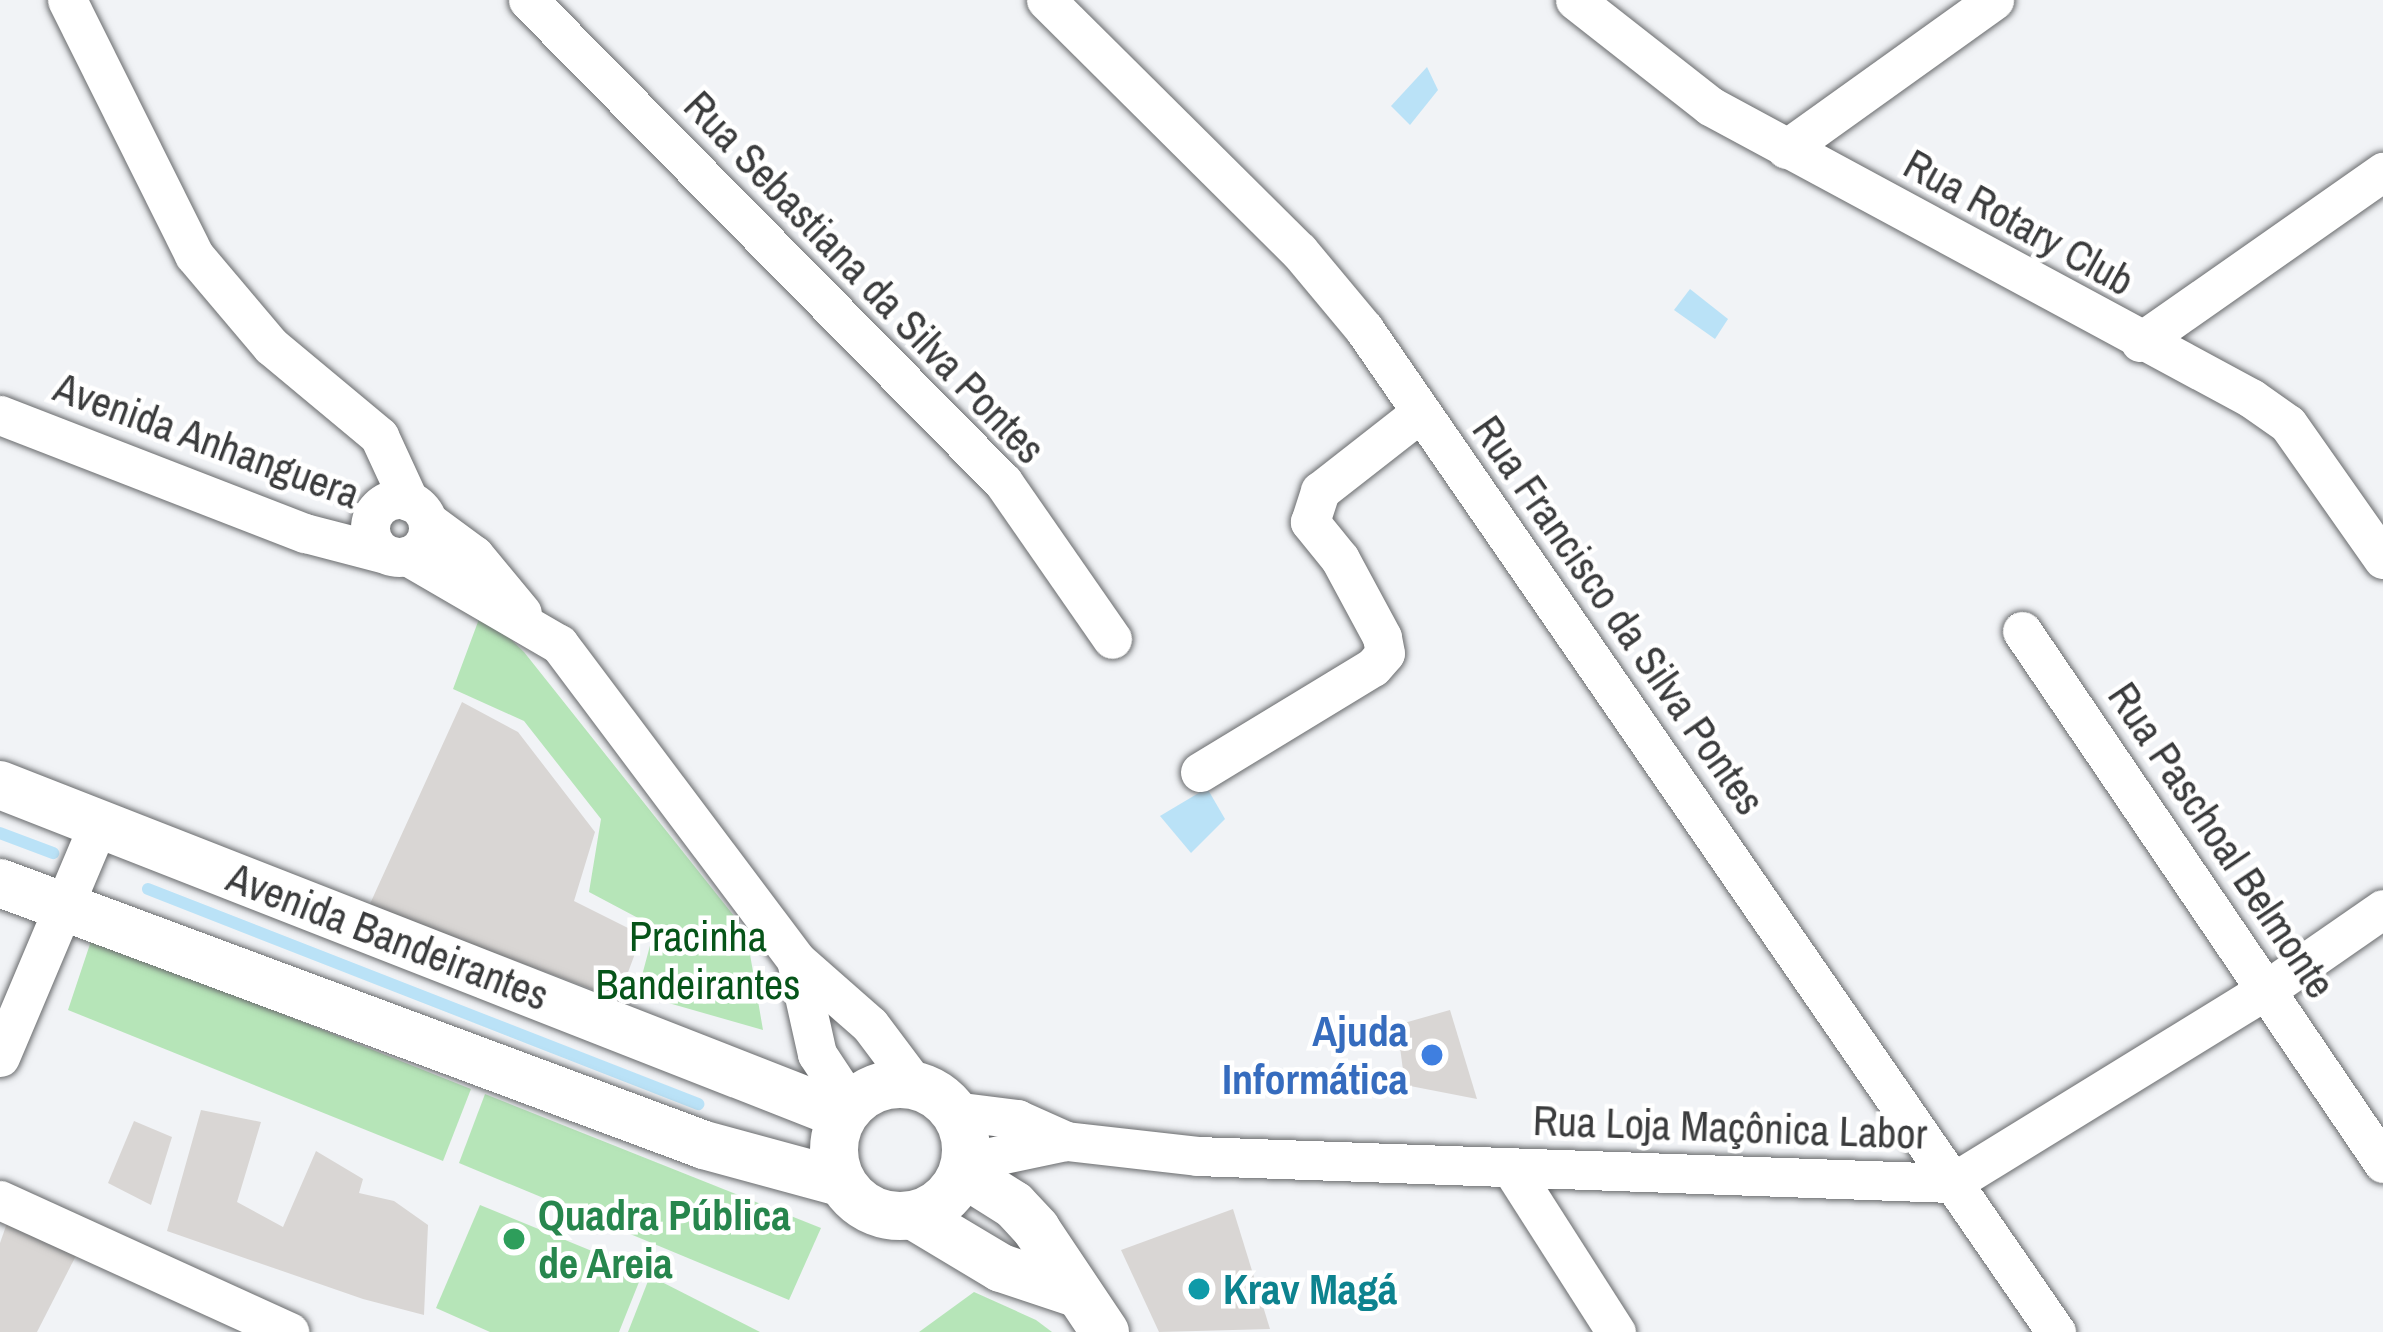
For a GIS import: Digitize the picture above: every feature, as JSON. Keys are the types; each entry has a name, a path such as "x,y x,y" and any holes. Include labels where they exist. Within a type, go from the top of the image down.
{"street":[{"path":"67,0 194,256 271,346 379,436 422,545 395,555 370,530 406,510"},
{"name":"Rua Sebastiana da Silva Pontes","path":"528,0 1004,482 1112,639"},
{"name":"Rua Francisco da Silva Pontes","path":"1046,0 1299,251 1364,329 2056,1332"},
{"name":"Rua Rotary Club","path":"1575,0 1710,106 2251,398 2288,424 2383,559"},
{"path":"1786,149 1994,0"},
{"path":"2140,342 2383,172"},
{"path":"1200,772 1373,667 1384,653 1382,637 1340,559 1310,522 1320,491 1421,412"},
{"name":"Avenida Anhanguera","path":"0,415 305,533 395,555 533,627"},
{"path":"406,510 473,555 533,627 559,644 796,960 870,1025 962,1126 964,1168 935,1208 914,1216 885,1216 859,1204 840,1181 832,1148 846,1110 891,1083 934,1098"},
{"name":"Rua Paschoal Belmonte","path":"2021,632 2383,1163"},
{"name":"Avenida Bandeirantes","path":"0,785 846,1110"},
{"path":"0,1058 99,823"},
{"name":"Avenida Bandeirantes","path":"0,884 704,1145 840,1181"},
{"name":"Rua Loja Maçônica Labor","path":"934,1098 1017,1119 1066,1141 1197,1156 1952,1183 2266,990 2383,909"},
{"path":"796,960 817,1054 846,1110"},
{"name":"Rua Loja Maçônica Labor","path":"964,1168 1066,1141"},
{"path":"964,1168 1014,1205 1057,1254 1076,1292 1105,1332"},
{"path":"1510,1168 1616,1332"},
{"path":"0,1200 289,1332"},
{"path":"914,1216 1001,1268 1076,1292"}],"green space":[{"name":"Pracinha Bandeirantes","path":"482,611 524,652 746,931 763,1030 637,994 655,927 589,892 601,819 524,721 453,689"},
{"path":"92,938 471,1089 443,1161 68,1010"},
{"name":"Pracinha Bandeirantes","path":"485,1094 821,1228 789,1300 459,1163"},
{"name":"Quadra Pública de Areia","path":"480,1205 643,1272 619,1332 490,1332 436,1308"},
{"path":"650,1276 760,1332 628,1332"},
{"path":"974,1292 1036,1320 1052,1332 919,1332"}],"water":[{"path":"1427,67 1438,90 1410,125 1391,106"},
{"path":"1690,289 1728,319 1715,339 1674,310"},
{"path":"1207,788 1225,819 1191,853 1160,816"}],"building":[{"path":"462,702 518,732 595,832 574,901 642,935 618,999 369,906"},
{"name":"Ajuda Informática","path":"1450,1010 1477,1099 1405,1085 1397,1025"},
{"path":"201,1110 261,1122 237,1202 283,1227 316,1151 363,1179 359,1193 394,1201 428,1225 424,1315 363,1299 167,1231"},
{"path":"134,1121 172,1137 151,1205 108,1183"},
{"path":"13,1206 85,1238 37,1332 0,1332 0,1243"},
{"name":"Krav Magá","path":"1233,1209 1270,1329 1159,1332 1121,1250"}],"waterway":[{"path":"0,833 53,853"},
{"path":"148,889 698,1104"}],"place":[{"name":"Ajuda Informática","path":"1432,1055"},
{"name":"Quadra Pública de Areia","path":"514,1239"},
{"name":"Krav Magá","path":"1199,1289"}]}
